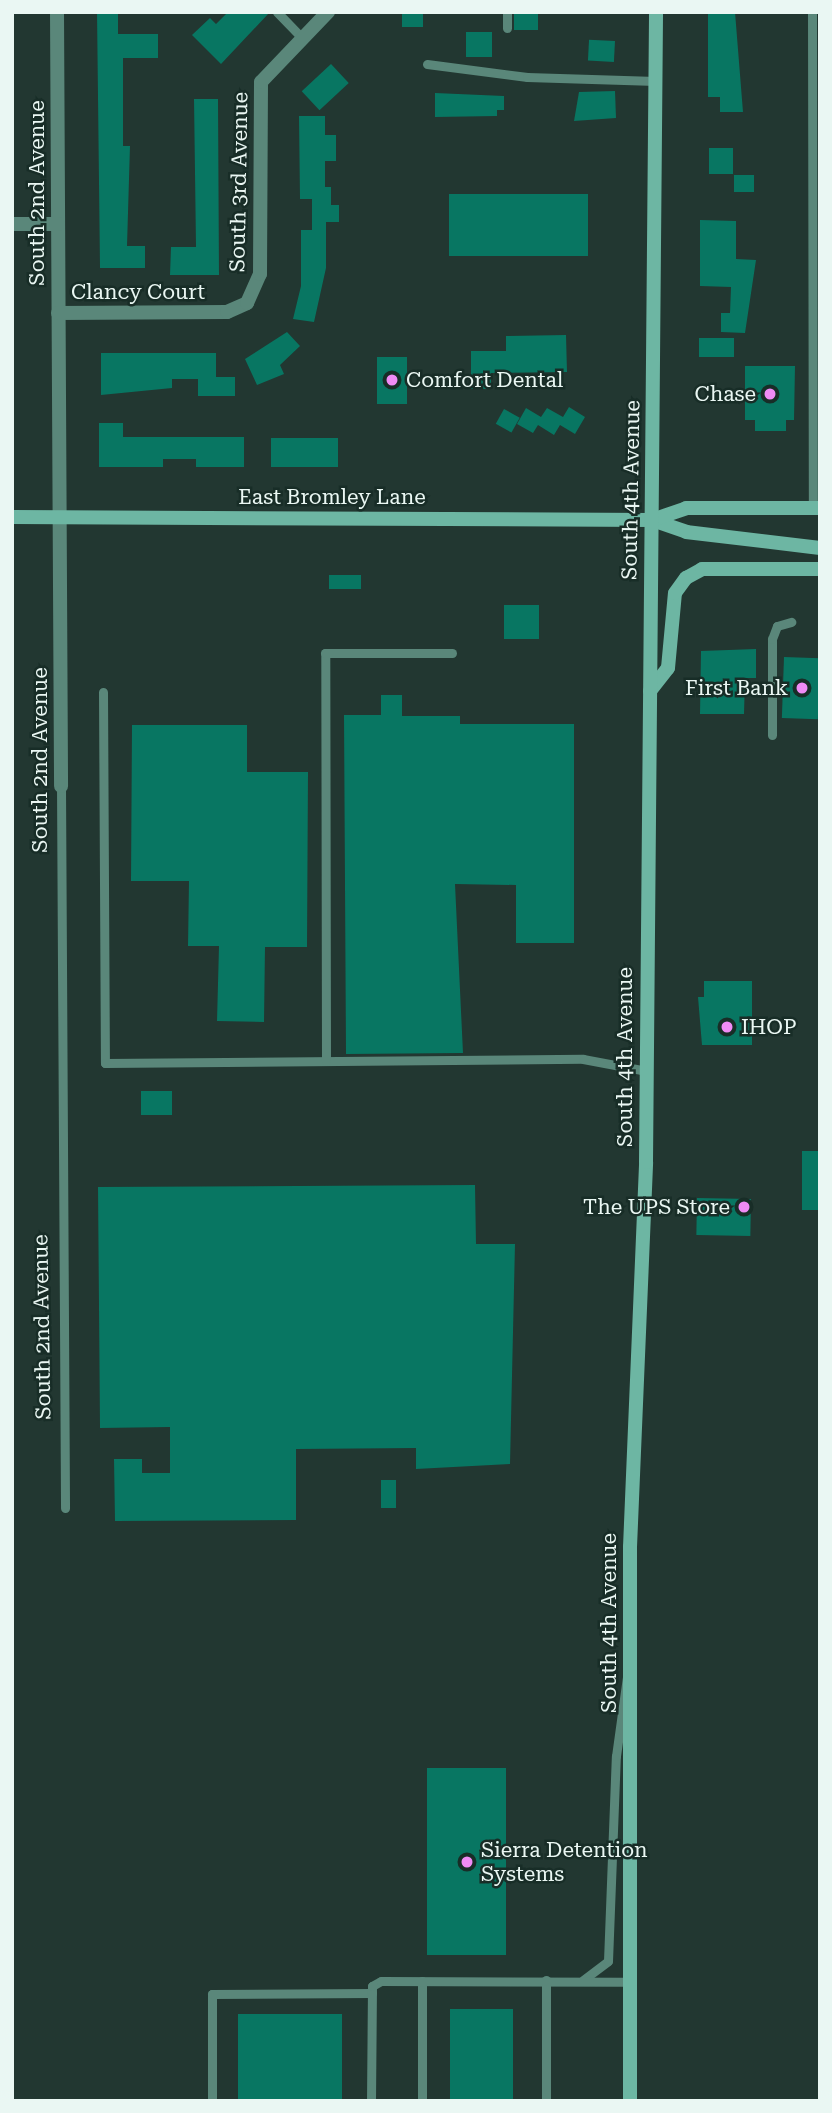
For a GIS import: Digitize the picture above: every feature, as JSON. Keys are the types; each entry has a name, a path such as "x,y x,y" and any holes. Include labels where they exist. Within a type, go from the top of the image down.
{"main road":[{"name":"South 4th Avenue","path":"630,2101 626,1982 632,1382 647,1071 656,12"},
{"name":"East Bromley Lane","path":"652,520 686,508 816,508"},
{"name":"East Bromley Lane","path":"12,517 652,520 686,532 820,548"},
{"path":"650,691 668,668 675,593 686,578 702,569 820,569"}],"street":[{"name":"South 2nd Avenue","path":"57,12 61,786"},
{"name":"South 3rd Avenue","path":"219,312 241,307 257,289 261,82 328,12"},
{"path":"12,224 58,224"},
{"name":"Clancy Court","path":"58,313 219,312"}],"lane":[{"path":"277,12 302,38"},
{"path":"507,12 507,29"},
{"path":"812,12 816,508"},
{"path":"427,64 507,75 656,81"},
{"path":"772,734 772,639 777,626 791,621"},
{"path":"326,1061 325,653 452,653"},
{"path":"103,692 105,1063 583,1059 647,1071"},
{"name":"South 2nd Avenue","path":"61,786 65,1508"},
{"path":"582,1981 608,1961 620,1692 630,1672"},
{"path":"422,1980 422,2101"},
{"path":"545,2101 546,1980"},
{"path":"371,2101 372,1993 381,1981 626,1982"},
{"path":"212,2101 212,1994 372,1993"}],"building":[{"path":"97,12 118,12 118,34 158,34 158,58 123,58 123,146 130,146 127,246 145,246 145,268 100,268"},
{"path":"228,12 270,12 221,64 192,35 210,18 216,24"},
{"path":"402,12 423,12 423,27 402,27"},
{"path":"514,12 538,12 538,30 514,30"},
{"path":"708,12 735,12 743,112 720,112 720,97 708,97"},
{"path":"466,32 492,32 492,57 466,57"},
{"path":"589,40 615,41 614,62 588,61"},
{"path":"331,64 349,83 319,110 302,91"},
{"path":"615,91 616,118 574,121 579,92"},
{"path":"435,93 504,96 504,110 497,110 497,116 435,117"},
{"path":"194,99 218,99 219,275 170,275 171,247 196,247"},
{"path":"299,116 325,116 325,135 336,135 336,161 325,161 325,187 331,187 331,205 339,205 339,222 326,222 326,268 314,322 293,319 301,286 301,230 312,230 312,199 300,199"},
{"path":"709,148 733,148 733,174 709,174"},
{"path":"734,175 754,175 754,192 734,192"},
{"path":"449,194 588,194 588,256 449,256"},
{"path":"700,220 736,221 736,259 756,260 745,333 721,332 721,313 730,313 731,287 700,286"},
{"path":"287,332 300,346 280,365 284,374 257,385 245,359"},
{"path":"566,335 567,372 491,373 491,389 471,389 471,351 506,351 506,336"},
{"path":"699,338 734,338 734,357 699,357"},
{"path":"101,353 216,353 216,377 235,377 235,396 198,396 198,379 172,379 172,388 101,395"},
{"name":"Comfort Dental","path":"377,357 407,357 407,404 377,404"},
{"name":"Chase","path":"745,366 795,366 794,420 786,420 786,431 755,431 755,420 745,420"},
{"path":"569,407 585,417 575,434 560,425 554,435 538,425 533,433 517,424 526,408 541,417 547,408 563,417"},
{"path":"504,409 520,418 512,433 496,424"},
{"path":"99,423 123,423 123,437 244,437 244,467 196,467 196,459 163,459 163,467 99,467"},
{"path":"271,438 338,438 338,467 271,467"},
{"path":"329,575 361,575 361,589 329,589"},
{"path":"504,605 539,605 539,639 504,639"},
{"path":"756,649 756,678 745,678 744,714 700,714 701,651"},
{"name":"First Bank","path":"784,657 820,658 818,719 782,718"},
{"path":"381,695 402,695 402,716 460,716 460,724 574,724 574,943 516,943 516,885 455,884 463,1053 346,1054 344,715 381,715"},
{"path":"132,725 247,725 247,772 308,772 307,947 265,947 264,1022 217,1021 219,946 188,946 189,881 131,881"},
{"name":"IHOP","path":"704,981 752,981 752,1045 702,1045 698,997 704,997"},
{"path":"141,1091 172,1091 172,1115 141,1115"},
{"path":"802,1151 820,1151 820,1210 802,1210"},
{"path":"475,1185 476,1244 515,1244 510,1464 416,1469 416,1448 296,1449 296,1520 115,1521 114,1459 142,1459 142,1473 170,1473 170,1427 100,1428 98,1187"},
{"path":"697,1198 751,1199 750,1236 696,1235"},
{"path":"381,1480 396,1480 396,1508 381,1508"},
{"name":"Sierra Detention Systems","path":"427,1768 506,1768 506,1955 427,1955"},
{"path":"450,2009 513,2009 513,2101 450,2101"},
{"path":"238,2014 342,2014 342,2101 238,2101"}],"place":[{"name":"Comfort Dental","path":"392,380"},
{"name":"Chase","path":"770,394"},
{"name":"First Bank","path":"802,688"},
{"name":"IHOP","path":"727,1027"},
{"name":"The UPS Store","path":"744,1207"},
{"name":"Sierra Detention Systems","path":"467,1862"}]}
